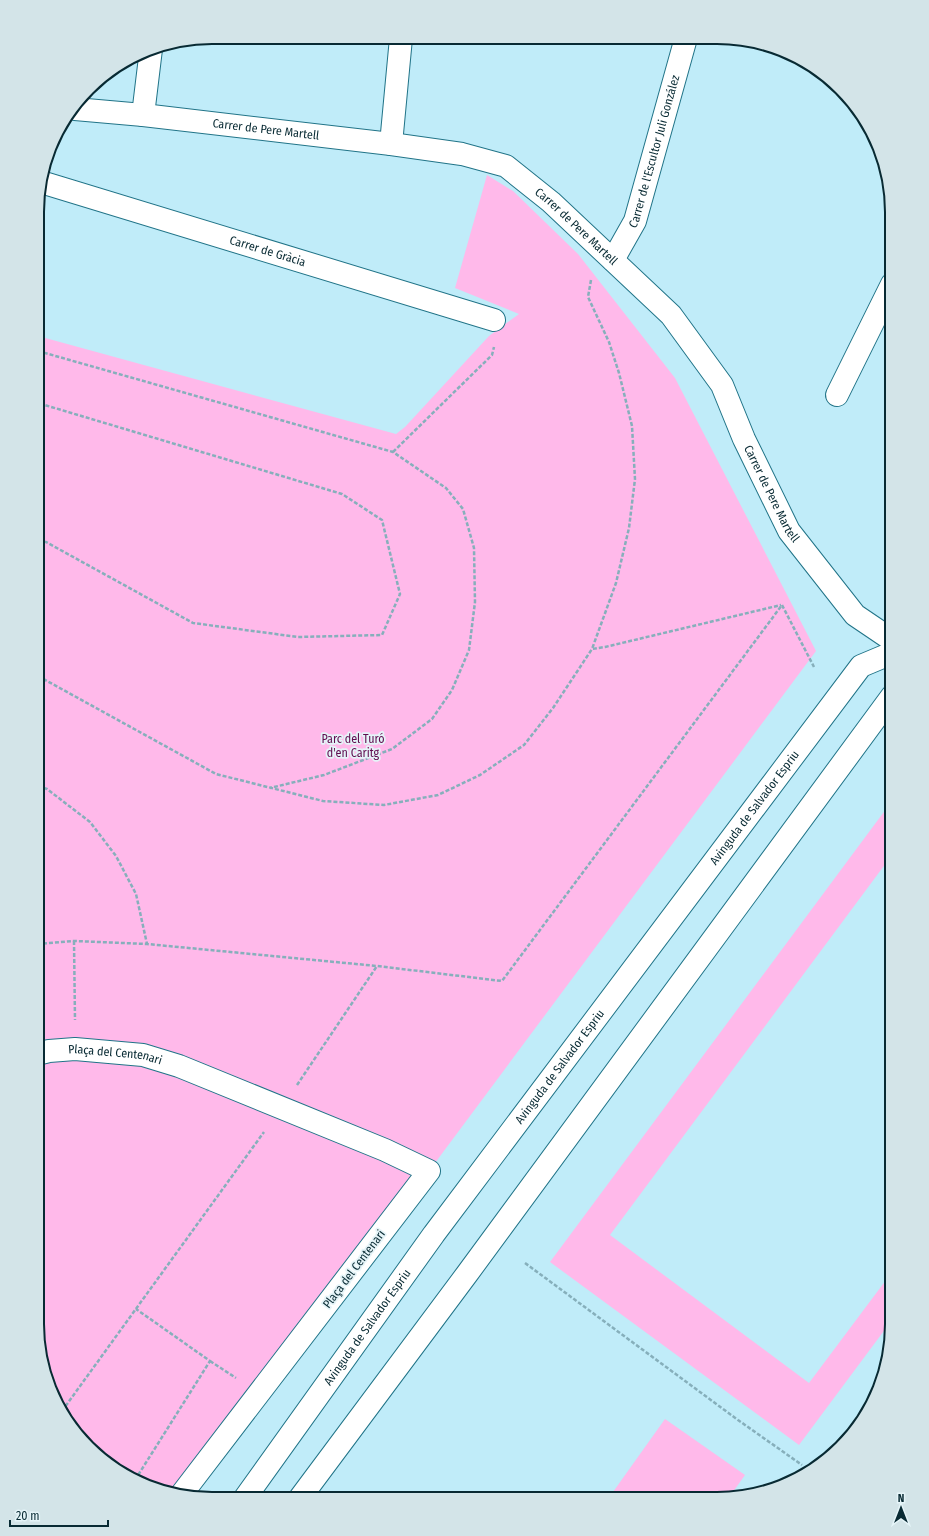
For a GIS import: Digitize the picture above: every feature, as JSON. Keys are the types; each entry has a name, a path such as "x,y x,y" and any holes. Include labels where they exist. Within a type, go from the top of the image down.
{"street":[{"path":"391,144 400,44"},
{"name":"Carrer de l'Escultor Juli González","path":"613,260 635,221 684,44"},
{"path":"143,115 151,56"},
{"name":"Carrer de Pere Martell","path":"79,109 143,115 391,144 462,154 506,166 551,202 671,315 722,385 744,439 790,531 855,615 885,635"},
{"name":"Carrer de Gràcia","path":"46,184 494,320"},
{"path":"838,395 885,298"},
{"name":"Avinguda de Salvador Espriu","path":"249,1492 434,1234 861,666 885,656"},
{"path":"304,1492 467,1274 885,706"},
{"name":"Plaça del Centenari","path":"44,1052 75,1049 143,1055 179,1066 385,1150 429,1171 185,1490"}],"path":[{"path":"44,679 216,774 323,801 384,805 438,796 480,775 524,745 553,708 592,649 616,583 629,528 634,479 632,426 621,380 609,342 588,297 594,243"},
{"path":"44,353 393,452 446,488 463,509 474,548 475,602 469,650 452,690 432,719 392,749 324,775 270,788"},
{"path":"393,452 492,355"},
{"path":"44,405 342,494 382,520 400,594 382,635 298,637 193,623 44,542"},
{"path":"592,649 782,605"},
{"path":"782,605 814,667"},
{"path":"44,944 74,941 147,944 377,966 502,981 782,605"},
{"path":"44,789 90,822 116,856 136,894 147,944"},
{"path":"74,941 75,1049"},
{"path":"66,1406 281,1108 377,966"},
{"path":"525,1263 738,1420 802,1465"},
{"path":"136,1309 237,1378"},
{"path":"138,1475 210,1361"}],"green space":[{"name":"Parc del Turó d'en Caritg","path":"487,175 513,191 578,254 675,378 816,651 429,1171 185,1490 179,1489 138,1475 119,1464 93,1443 72,1417 61,1398 53,1378 45,1346 44,338 396,434 405,427 489,336 519,314 455,288"},
{"path":"885,810 885,864 610,1235 809,1383 885,1281 885,1329 799,1445 550,1262"},
{"path":"665,1419 745,1475 733,1492 613,1492"}]}
